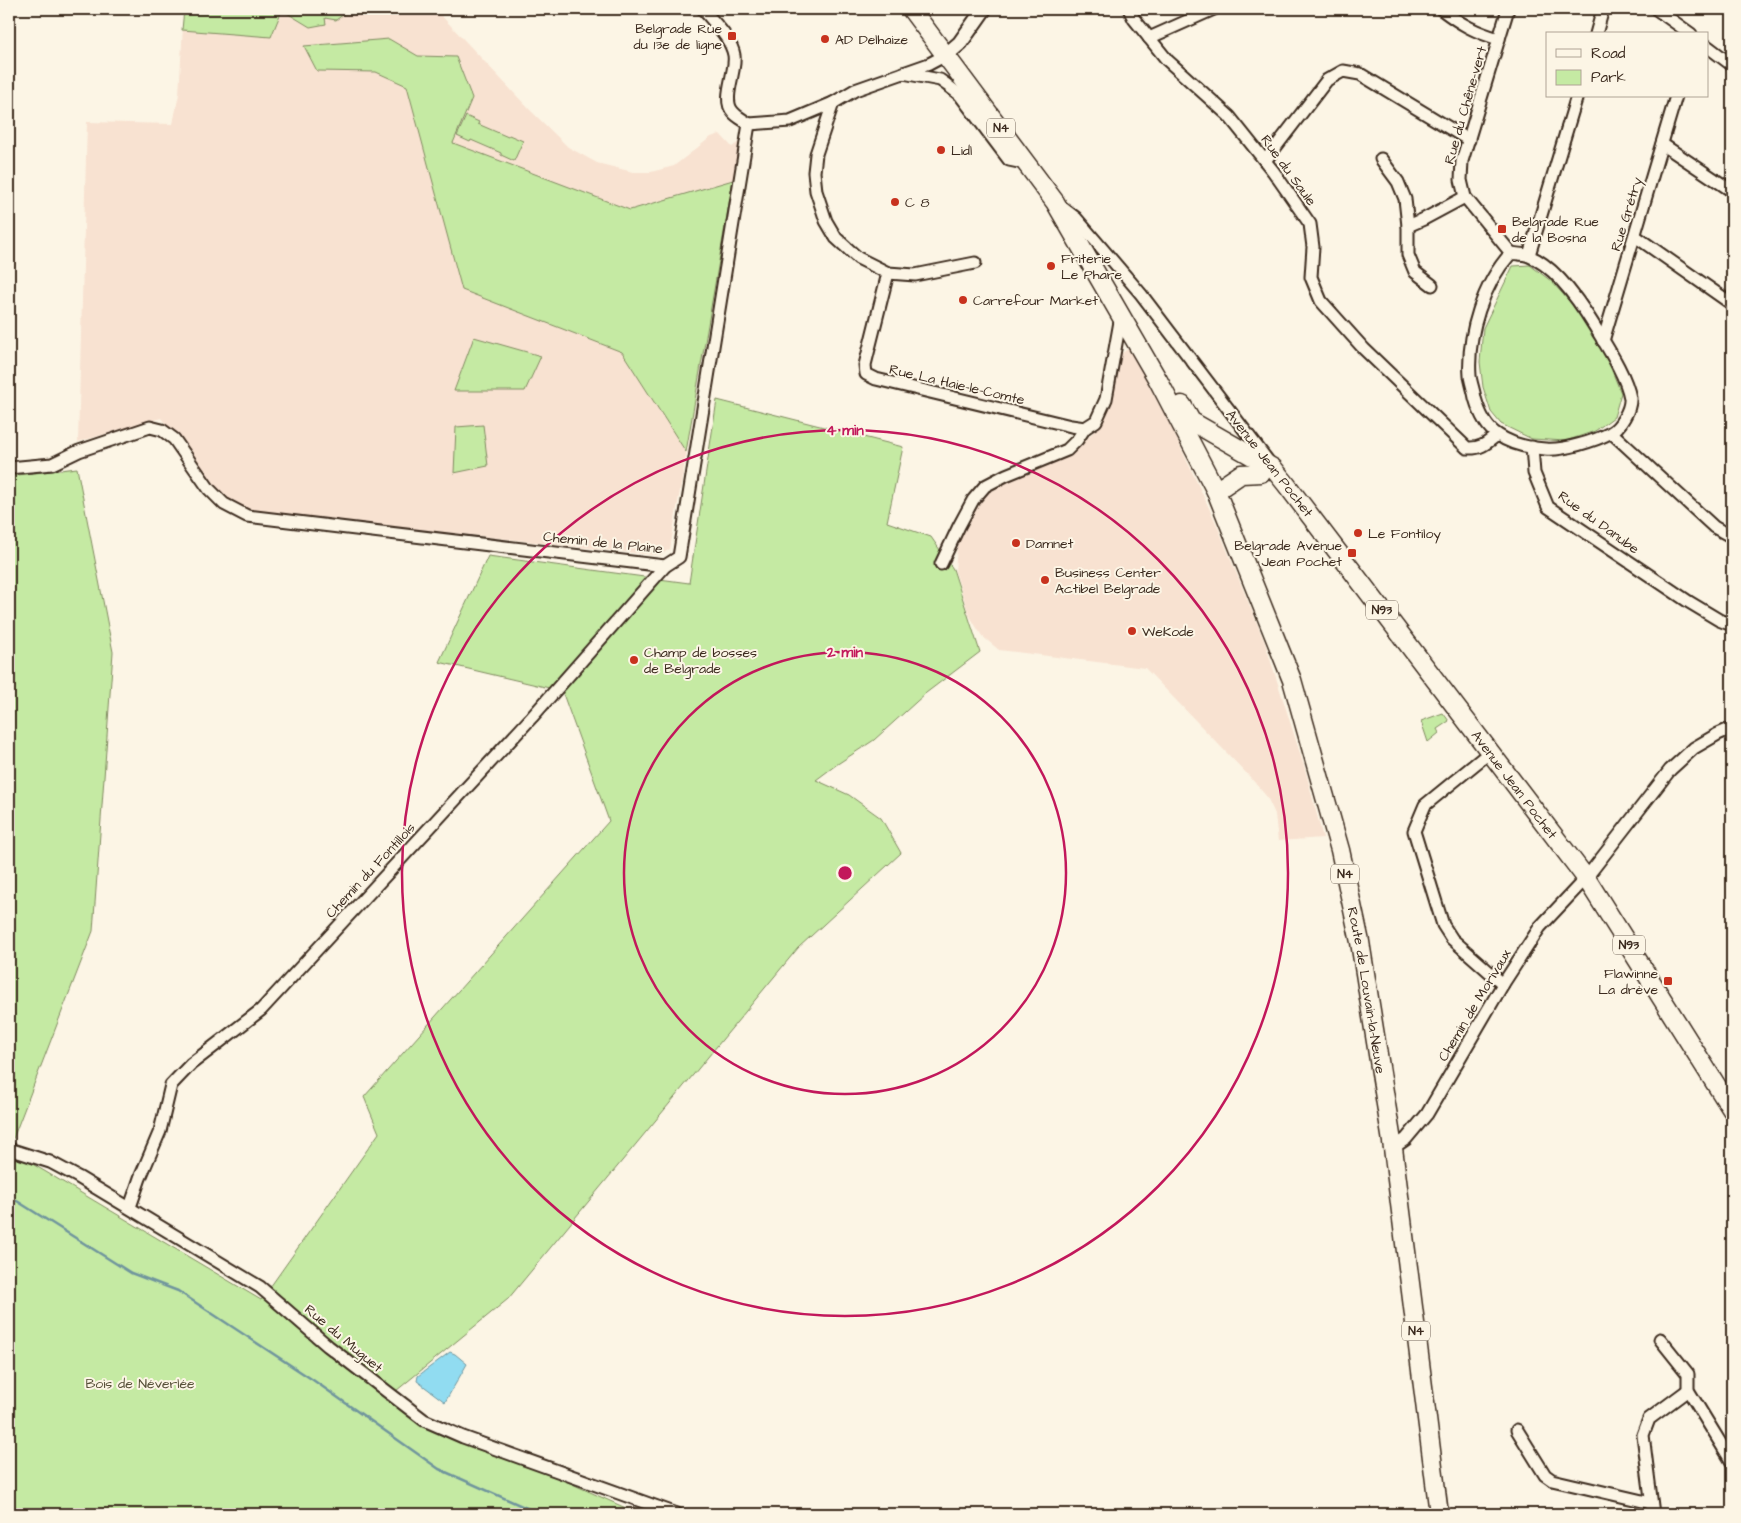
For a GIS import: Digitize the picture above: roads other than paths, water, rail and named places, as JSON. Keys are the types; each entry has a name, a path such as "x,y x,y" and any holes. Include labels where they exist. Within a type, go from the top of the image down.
{"main road":[{"name":"N4","path":"911,9 946,55"},
{"name":"Avenue Jean Pochet","path":"946,55 1055,202"},
{"name":"N4","path":"1055,202 1158,380"},
{"name":"N93","path":"1158,380 1171,388 1191,421 1267,471 1277,491 1490,752"},
{"name":"Route de Louvain-la-Neuve","path":"1158,380 1216,491 1292,680 1340,850 1361,950 1393,1148 1439,1514"},
{"path":"1182,423 1248,462 1267,471"},
{"name":"Avenue Jean Pochet","path":"1267,471 1490,752 1586,878"},
{"path":"1216,491 1241,474 1267,471"},
{"name":"N93","path":"1586,878 1732,1110"}],"street":[{"path":"703,9 727,40 734,53 728,101 732,111 749,124 790,122 833,103 855,90 929,64 946,55 960,43 984,9"},
{"name":"Rue du Saule","path":"1129,9 1134,19 1167,60 1229,116 1265,161 1310,224 1313,248 1311,277 1321,301 1364,349 1467,448 1476,449 1497,435"},
{"path":"1149,38 1214,9"},
{"path":"1442,9 1476,32 1499,39"},
{"name":"Rue du Chêne-vert","path":"1465,197 1461,180 1462,161 1508,9"},
{"path":"1597,32 1603,9"},
{"path":"1656,9 1687,32"},
{"path":"1708,47 1732,65"},
{"path":"1265,161 1327,80 1343,70 1360,74 1469,140"},
{"path":"901,73 940,80 947,85 960,95 1009,160 1028,164"},
{"path":"1529,255 1576,98"},
{"name":"Rue Grétry","path":"1603,341 1675,98"},
{"path":"833,103 816,154 814,172 816,191 826,221 836,238 858,258 888,273 915,275 975,262"},
{"name":"Chemin de la Plaine","path":"9,468 52,464 79,451 150,427 162,430 174,439 209,489 224,504 247,516 665,566 679,557 749,124"},
{"path":"1662,144 1732,191"},
{"path":"1381,159 1398,182 1405,199 1408,226 1408,255 1414,272 1432,284"},
{"path":"1408,226 1465,197 1511,253 1529,255 1541,263 1569,290 1582,306 1603,341 1623,378 1630,400 1625,417 1612,433 1581,444 1546,450 1513,443 1497,435 1480,415 1470,377 1470,341 1480,303 1503,262 1511,253"},
{"name":"Avenue Jean Pochet","path":"1055,202 1076,218 1141,294 1267,471"},
{"path":"1635,236 1732,304"},
{"name":"Rue La Haie-le-Comte","path":"888,273 865,365 866,374 876,380 1084,428"},
{"path":"941,564 958,526 985,486 1006,475 1067,450 1077,440 1084,428 1096,422 1106,399 1121,316"},
{"path":"1612,433 1714,527 1732,537"},
{"name":"Rue du Danube","path":"1532,447 1534,473 1548,507 1689,602 1719,620 1732,625"},
{"name":"Chemin du Fontillois","path":"130,1207 160,1131 171,1085 191,1064 261,1010 532,717 665,566"},
{"name":"Chemin de Morivaux","path":"1393,1148 1406,1139 1427,1114 1503,984 1540,927 1586,878 1670,770 1694,748 1732,728"},
{"path":"1490,752 1424,805 1414,831 1443,925 1452,939 1503,984"},
{"name":"Rue du Muguet","path":"9,1149 50,1162 130,1207 260,1288 328,1346 424,1420 463,1437 677,1514"},
{"path":"1660,1339 1688,1374 1688,1390 1732,1462"},
{"path":"1517,1430 1545,1475 1552,1480 1652,1508 1643,1435 1649,1419 1688,1390"}],"water":[{"path":"450,1352 467,1364 445,1402 417,1381 418,1376"}],"waterway":[{"path":"9,1196 131,1273 178,1291 313,1380 439,1469 540,1514"}],"place":[{"name":"Belgrade Rue du 13e de ligne","path":"732,36"},
{"name":"AD Delhaize","path":"825,39"},
{"name":"Lidl","path":"941,150"},
{"name":"C 8","path":"895,202"},
{"name":"Belgrade Rue de la Bosna","path":"1502,229"},
{"name":"Friterie Le Phare","path":"1051,266"},
{"name":"Carrefour Market","path":"963,300"},
{"name":"Le Fontiloy","path":"1358,533"},
{"name":"Damnet","path":"1016,543"},
{"name":"Belgrade Avenue Jean Pochet","path":"1352,553"},
{"name":"Business Center Actibel Belgrade","path":"1045,580"},
{"name":"WeKode","path":"1132,631"},
{"name":"Champ de bosses de Belgrade","path":"634,660"},
{"name":"Flawinne La drève","path":"1668,981"}],"park label":[{"name":"Bois de Néverlée","path":"140,1383"}]}
